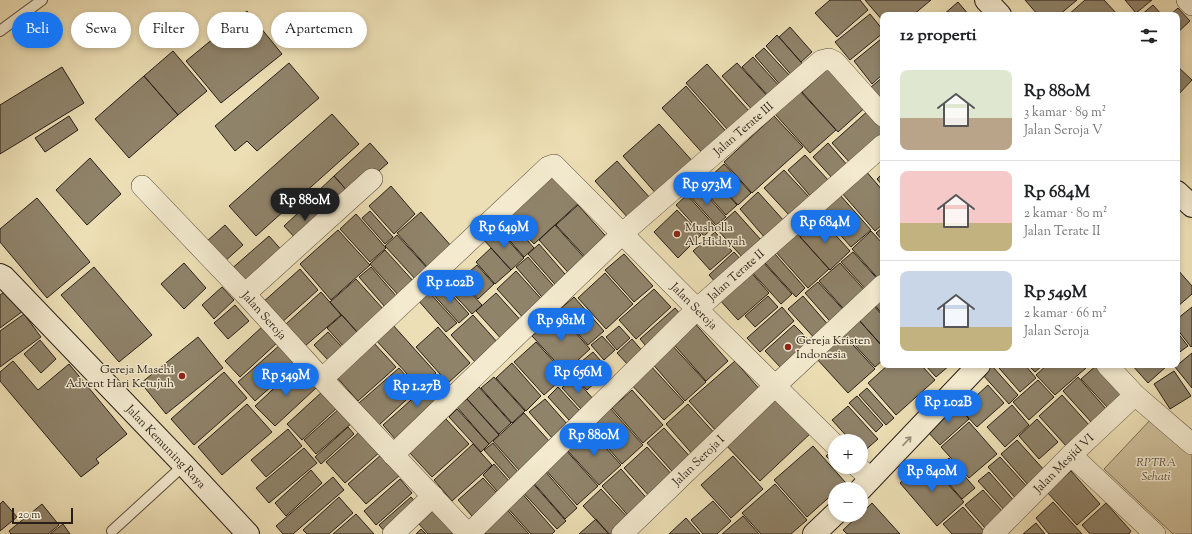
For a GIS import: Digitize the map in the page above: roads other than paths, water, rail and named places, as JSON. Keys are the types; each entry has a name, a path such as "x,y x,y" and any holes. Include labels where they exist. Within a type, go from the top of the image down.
{"street":[{"path":"986,0 997,12"},
{"path":"1186,0 1192,5"},
{"name":"Jalan Terate III","path":"393,455 623,233 821,61 830,59 835,62 880,113"},
{"name":"Jalan Terate II","path":"468,534 697,309 880,148"},
{"name":"Jalan Seroja","path":"322,379 548,167 554,165 828,438"},
{"path":"245,294 372,179"},
{"name":"Jalan Seroja","path":"142,186 245,294 322,379 468,534"},
{"path":"1180,195 1192,206"},
{"name":"Jalan Kemuning Raya","path":"1,277 184,465 248,534"},
{"name":"Jalan Seroja I","path":"622,534 775,386 880,288"},
{"path":"864,478 976,368"},
{"path":"1110,368 1135,395 1192,444"},
{"name":"Jalan Mesjid VI","path":"993,534 1071,455 1135,395"},
{"path":"1071,455 1145,531"},
{"path":"393,534 433,496"},
{"path":"814,534 828,521"}],"lane":[{"path":"0,31 42,0"},
{"path":"112,531 184,465"}],"place":[{"name":"Musholla Al-Hidayah","path":"677,234"},
{"name":"Gereja Kristen Indonesia","path":"788,347"},
{"name":"Gereja Masehi Advent Hari Ketujuh","path":"182,376"}],"park label":[{"name":"RPTRA Sehati","path":"1156,469"}]}
